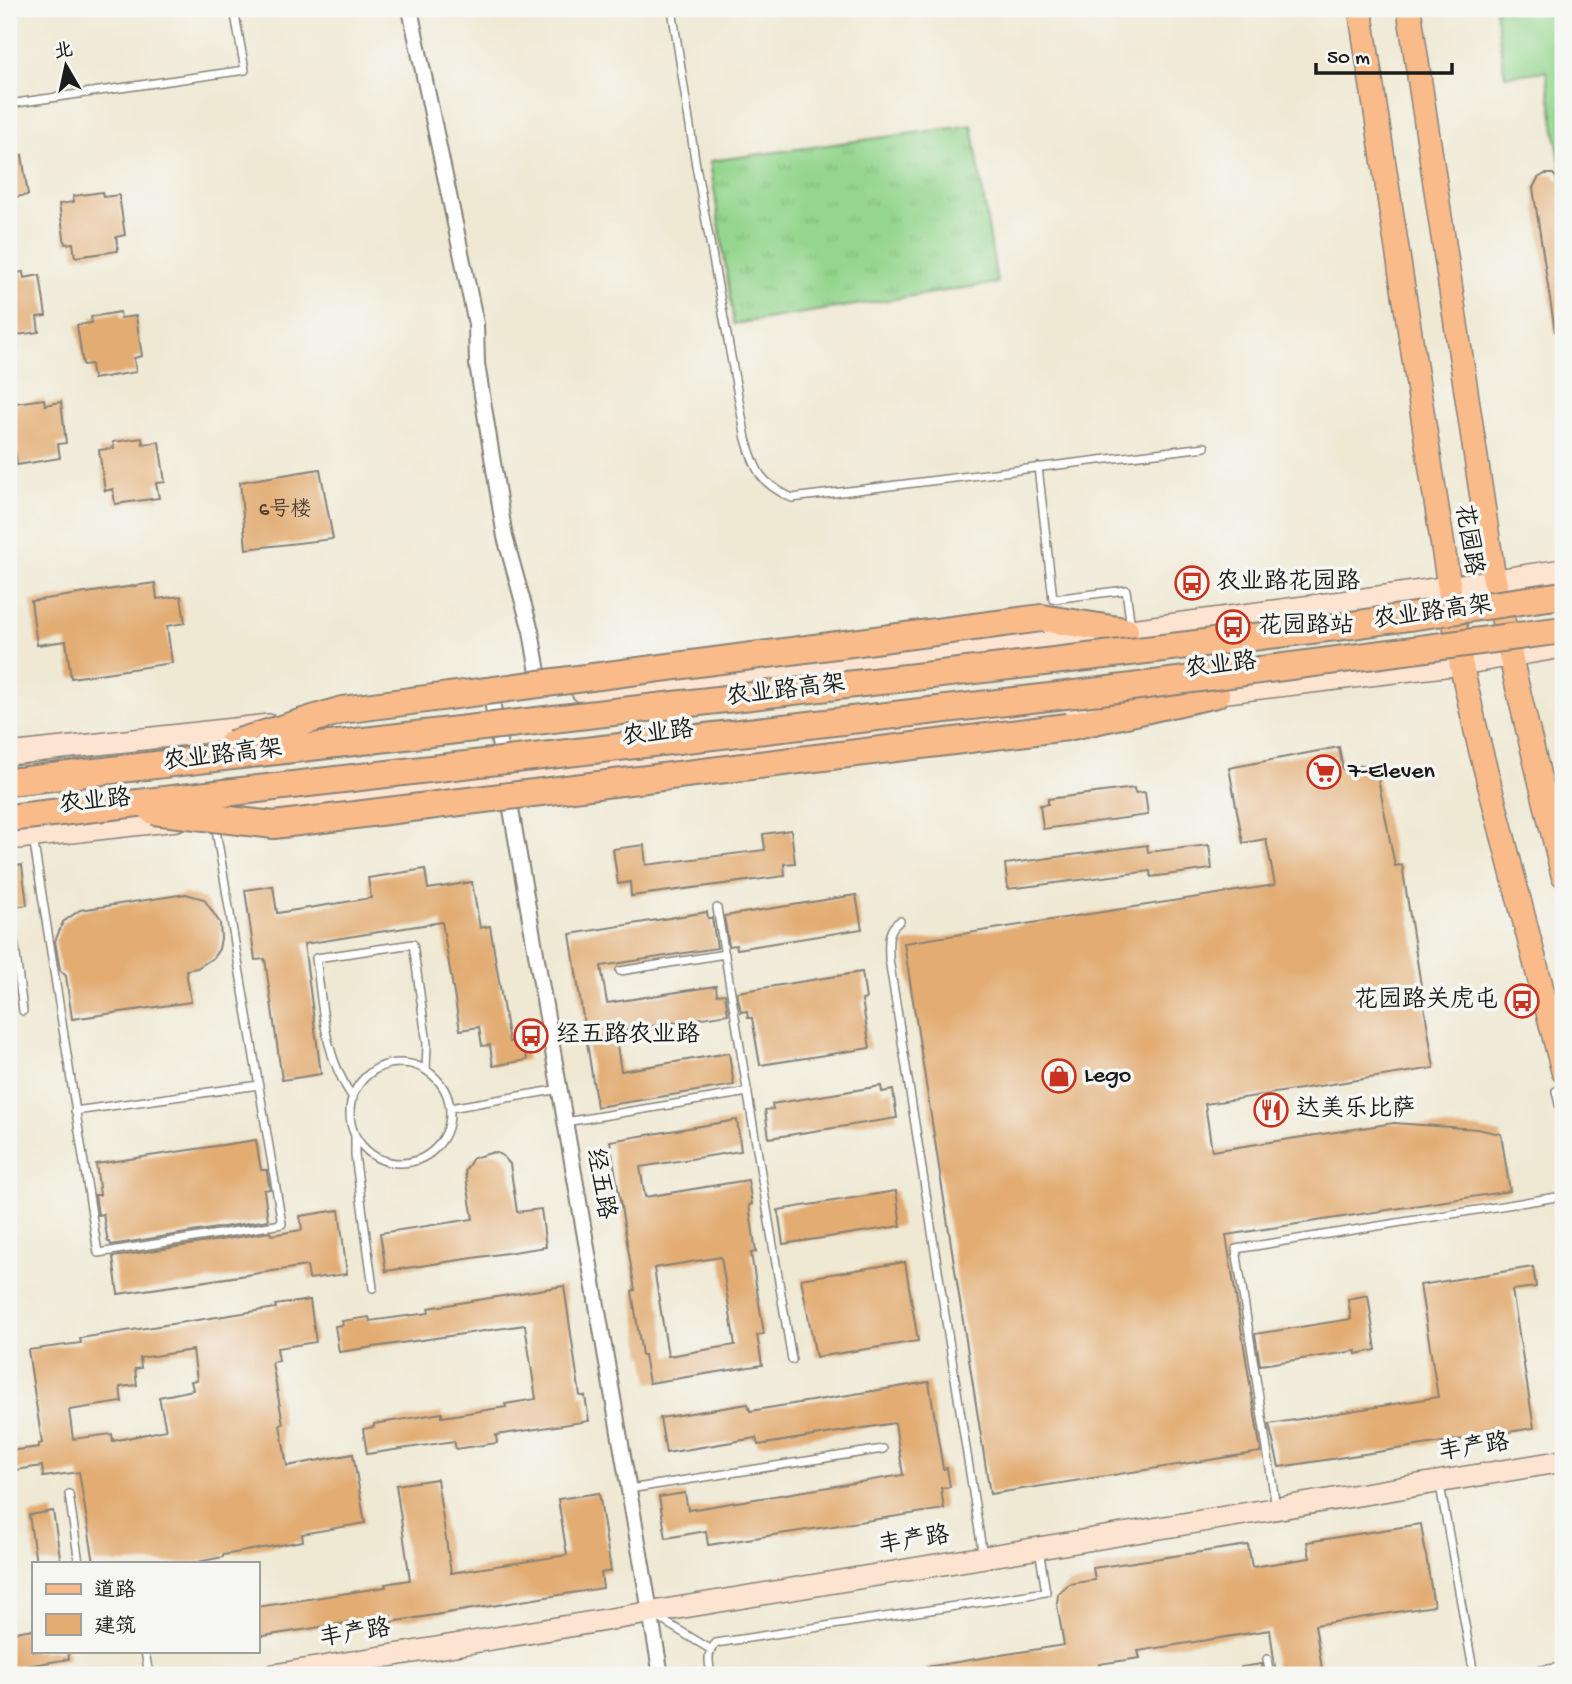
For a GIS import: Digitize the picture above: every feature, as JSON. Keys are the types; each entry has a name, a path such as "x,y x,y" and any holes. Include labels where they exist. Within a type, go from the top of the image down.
{"highway":[{"name":"农业路高架","path":"9,782 1105,655 1352,625 1563,595"},
{"path":"171,763 342,710 1042,618 1128,630"},
{"name":"农业路高架","path":"9,818 1095,692 1563,631"},
{"path":"106,806 274,825 1067,727 1216,694"}],"main road":[{"name":"花园路","path":"1360,9 1461,664 1563,1072"},
{"name":"花园路","path":"1409,9 1495,580 1510,655 1553,819 1563,875"}],"street":[{"path":"410,9 476,324 477,364 505,537 531,631 540,684"},
{"name":"农业路","path":"9,754 1128,630 1563,570"},
{"name":"农业路","path":"9,839 1461,664 1563,647"},
{"name":"经五路","path":"492,701 661,1675"},
{"name":"丰产路","path":"274,1675 1563,1461"}],"lane":[{"path":"9,104 245,70 234,9"},
{"path":"672,9 696,166 746,439 762,480 792,498 1205,447"},
{"path":"1038,467 1053,599 1126,590 1128,630"},
{"path":"33,837 98,1253 282,1224 214,816"},
{"path":"718,908 792,1360"},
{"path":"900,921 889,934 890,959 983,1557"},
{"path":"9,940 14,939 23,1011"},
{"path":"353,1098 339,1077 329,1053 316,958 413,944 427,1044 426,1070"},
{"path":"620,971 725,954"},
{"path":"355,1135 362,1145 383,1160 395,1163 408,1163 432,1153 441,1143 450,1123 450,1108 445,1091 439,1081 426,1070 410,1064 386,1065 366,1077 353,1098 351,1122 355,1135 355,1155 373,1288"},
{"path":"75,1111 259,1085"},
{"path":"1563,1088 1556,1091 1563,1121"},
{"path":"450,1108 559,1089"},
{"path":"565,1122 748,1092"},
{"path":"1276,1508 1236,1249 1563,1196"},
{"path":"629,1489 883,1449"},
{"path":"1439,1481 1474,1675"},
{"path":"69,1494 79,1562"},
{"path":"711,1675 708,1657 710,1649 716,1643 1046,1592 1039,1548"},
{"path":"650,1613 710,1649"},
{"path":"145,1652 149,1675"},
{"path":"1268,1659 1270,1675"},
{"path":"1505,1675 1563,1667"}],"green space":[{"path":"1495,9 1563,9 1563,182 1546,71 1505,76"},
{"path":"972,125 997,283 734,324 710,161"}],"building":[{"path":"22,155 28,195 9,198 9,157"},
{"path":"1553,174 1561,183 1563,197 1563,331 1555,332 1533,188 1538,178"},
{"path":"102,192 103,197 119,195 125,235 116,237 118,251 75,257 73,243 65,244 59,204 74,202 73,196"},
{"path":"23,272 24,278 40,275 46,316 37,317 39,332 9,336 9,274"},
{"path":"120,312 121,318 136,316 142,356 134,358 136,372 93,379 91,364 83,365 77,325 92,323 91,317"},
{"path":"44,399 45,405 61,402 66,443 58,444 60,458 17,465 15,450 9,451 9,410 16,409 15,403"},
{"path":"142,438 143,444 159,442 165,482 156,483 159,498 115,504 113,489 105,491 99,450 114,448 113,442"},
{"path":"320,469 333,539 246,549 240,482"},
{"path":"155,583 157,599 181,596 185,623 167,626 172,663 71,678 66,641 37,645 31,601"},
{"path":"1339,747 1343,769 1375,763 1395,866 1402,865 1434,1068 1205,1104 1212,1151 1394,1123 1477,1129 1501,1134 1510,1191 1226,1235 1261,1452 990,1494 904,943 1275,885 1266,839 1243,843 1229,768"},
{"path":"1134,788 1135,793 1145,792 1148,815 1043,829 1040,805 1048,804 1048,799"},
{"path":"791,830 795,863 784,864 785,876 631,896 630,882 618,884 613,849 644,845 646,865 765,850 763,834"},
{"path":"1147,845 1148,852 1209,845 1212,869 1151,877 1150,871 1008,889 1005,864"},
{"path":"22,865 27,905 9,908 9,866"},
{"path":"425,869 428,889 472,882 480,928 490,926 509,1042 523,1039 527,1060 493,1066 490,1045 482,1046 479,1027 460,1030 442,922 304,944 321,1074 282,1080 265,959 255,960 245,890 273,886 277,913 371,898 368,878"},
{"path":"186,894 204,899 220,923 221,938 219,949 213,958 197,968 186,970 191,1002 72,1019 66,976 60,970 55,941 63,922 80,910"},
{"path":"856,895 862,929 737,949 736,945 729,946 724,916"},
{"path":"707,912 708,918 712,918 717,948 601,966 607,1003 716,986 717,995 725,994 728,1014 615,1032 621,1071 729,1053 734,1085 597,1107 570,934"},
{"path":"862,972 866,999 862,1000 870,1048 760,1065 752,1018 748,1018 747,1011 741,1012 737,992"},
{"path":"881,1086 882,1092 893,1090 897,1118 769,1138 765,1110 773,1109 772,1104"},
{"path":"737,1120 741,1151 640,1167 645,1197 748,1180 756,1252 751,1253 764,1334 757,1335 762,1365 649,1383 642,1355 632,1291 635,1290 610,1141","holes":["721,1257 735,1345 668,1356 654,1268"]},
{"path":"256,1140 261,1170 267,1170 270,1189 264,1190 268,1220 111,1245 108,1242 103,1214 98,1215 95,1195 100,1195 96,1164"},
{"path":"494,1152 502,1155 510,1164 517,1212 541,1209 546,1247 386,1271 380,1233 473,1219 465,1171 473,1158"},
{"path":"896,1191 901,1226 783,1244 778,1210"},
{"path":"339,1210 347,1274 309,1279 307,1266 118,1294 113,1257 270,1232 271,1235 302,1230 300,1216"},
{"path":"905,1262 918,1341 816,1357 801,1279"},
{"path":"1533,1267 1536,1287 1512,1290 1534,1428 1279,1467 1269,1424 1438,1397 1420,1285"},
{"path":"564,1286 580,1396 585,1396 589,1421 496,1435 497,1443 456,1449 454,1441 367,1454 363,1429 374,1427 374,1424 442,1413 442,1417 506,1407 505,1404 536,1399 525,1325 339,1352 335,1326 343,1325 342,1321 369,1317 370,1321 429,1313 428,1308"},
{"path":"1368,1295 1376,1350 1260,1365 1255,1334 1351,1319 1348,1299"},
{"path":"310,1300 316,1342 277,1348 279,1361 272,1362 287,1466 353,1454 365,1523 302,1534 303,1541 198,1562 94,1562 79,1472 43,1477 42,1466 9,1471 9,1451 39,1447 42,1443 28,1350 81,1343 80,1338 276,1308 275,1305","holes":["193,1350 197,1380 191,1381 193,1390 159,1397 166,1430 113,1441 112,1434 73,1439 69,1410 122,1402 120,1387 137,1385 135,1369 141,1368 140,1358"]},
{"path":"929,1382 943,1469 947,1468 950,1487 941,1488 944,1509 708,1545 706,1531 666,1538 659,1497 685,1493 688,1510 903,1475 895,1423 758,1445 756,1438 666,1453 660,1418 748,1404 750,1411"},
{"path":"437,1479 451,1573 567,1555 558,1499 599,1493 611,1571 601,1573 603,1588 391,1622 391,1616 259,1637 259,1607 386,1587 385,1584 410,1580 396,1485"},
{"path":"53,1511 61,1562 36,1562 29,1515"},
{"path":"1421,1524 1434,1606 1315,1625 1323,1675 1276,1675 1270,1630 1138,1651 1140,1658 1099,1664 1101,1675 926,1675 926,1667 1064,1645 1057,1604 1058,1594 1069,1584 1095,1580 1093,1568 1248,1545 1252,1567 1310,1558 1307,1542"},
{"path":"32,1629 32,1652 68,1652 69,1659 9,1669 9,1633"},
{"path":"1262,1664 1264,1675 1241,1675 1241,1667"}],"place":[{"name":"农业路花园路","path":"1192,583"},
{"name":"花园路站","path":"1233,627"},
{"name":"7-Eleven","path":"1324,772"},
{"name":"花园路关虎屯","path":"1522,1001"},
{"name":"经五路农业路","path":"531,1036"},
{"name":"Lego","path":"1059,1076"},
{"name":"达美乐比萨","path":"1271,1110"}]}
